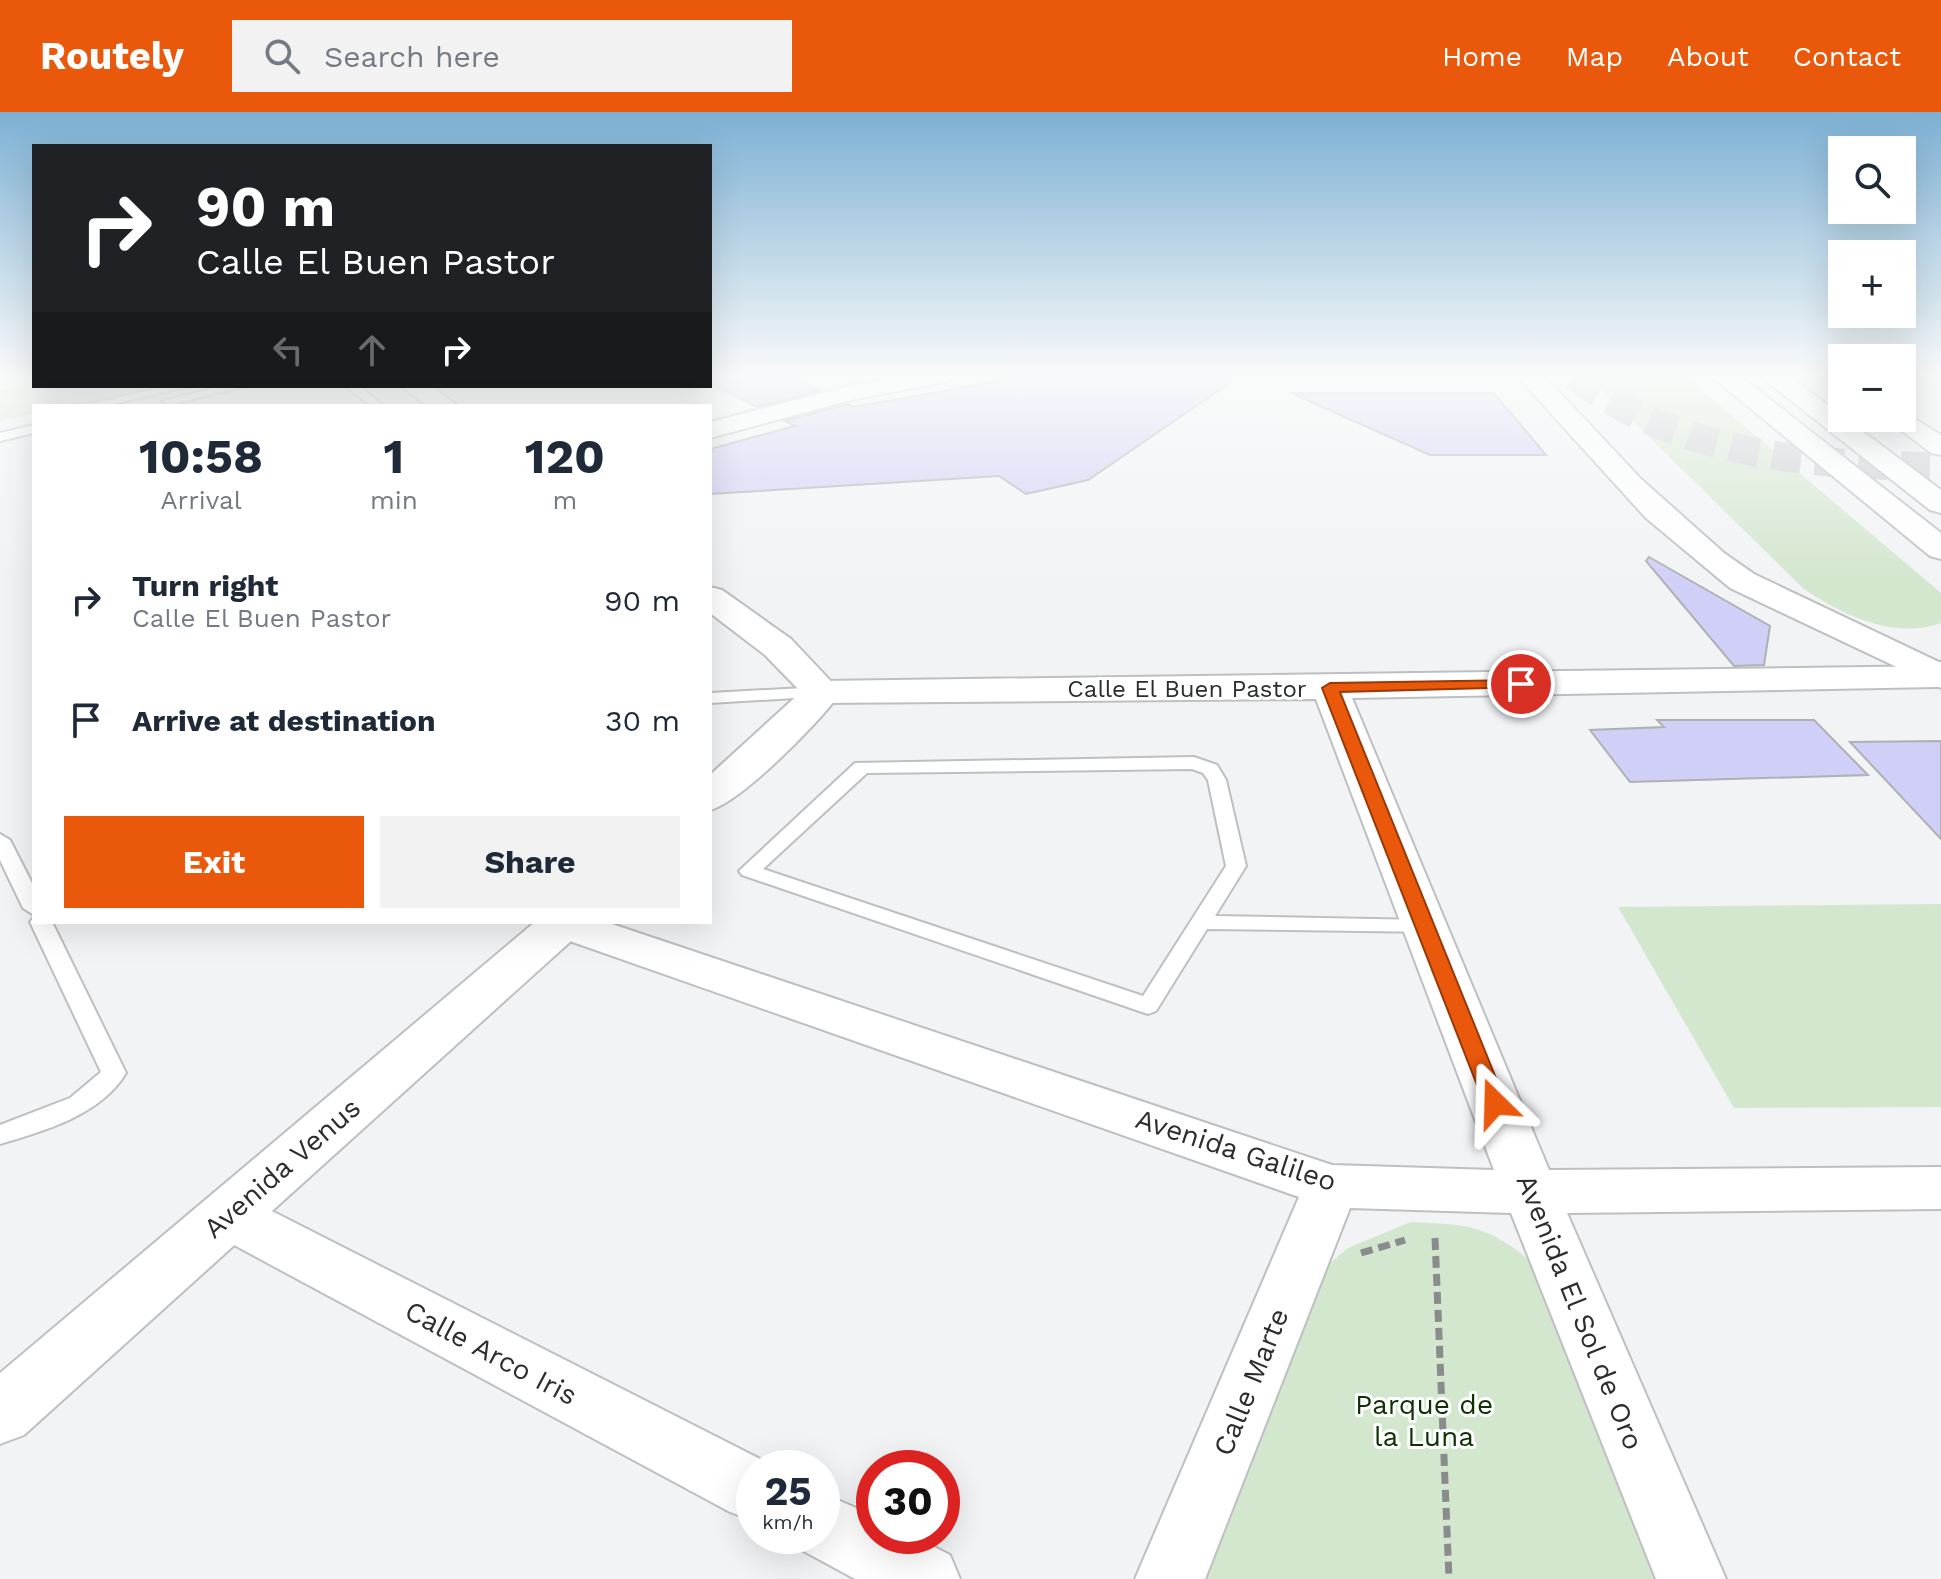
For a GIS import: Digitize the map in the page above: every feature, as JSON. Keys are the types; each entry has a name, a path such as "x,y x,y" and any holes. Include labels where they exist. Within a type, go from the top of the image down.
{"main road":[{"path":"1594,444 1682,538 1721,568 1940,676"},
{"path":"1810,444 1941,549"},
{"path":"1863,444 1941,504"},
{"path":"712,598 778,647 822,692 777,738 712,795"},
{"name":"Avenida Venus","path":"0,1414 563,924"}],"street":[{"name":"Calle El Buen Pastor","path":"822,692 1330,688 1940,676"},
{"name":"Avenida El Sol de Oro","path":"1330,688 1530,1192 1691,1579"},
{"name":"Avenida Galileo","path":"567,924 1331,1186 1530,1192 1941,1188"},
{"name":"Calle Marte","path":"1170,1579 1331,1186"},
{"name":"Calle Arco Iris","path":"228,1215 736,1481"},
{"path":"840,1534 925,1579"}],"lane":[{"path":"712,698 822,692"},
{"path":"1194,763 1210,769 1217,780 1236,866 1201,922 1148,1006 749,871 862,767 1194,763"},
{"path":"0,840 28,881"},
{"path":"1201,922 1425,927"},
{"path":"0,1135 86,1099 109,1081 114,1073 42,924"}],"path":[{"path":"1435,1237 1449,1579"}],"green space":[{"path":"1657,444 1766,444 1941,593 1941,623 1906,629 1887,627 1852,616 1804,589"},
{"path":"1941,904 1941,1107 1734,1108 1618,907"},
{"name":"Parque de la Luna","path":"1411,1222 1476,1229 1502,1241 1533,1263 1657,1579 1189,1579 1306,1283 1348,1248"}],"building":[{"path":"727,444 1140,444 1088,480 1026,494 999,476 712,494 712,448"},
{"path":"1406,444 1537,444 1546,455 1430,455"},
{"path":"1649,557 1770,626 1764,665 1734,666 1646,561"},
{"path":"1657,720 1814,720 1868,775 1630,782 1590,730 1664,727"},
{"path":"1941,741 1941,839 1850,742"}],"tunnel":[{"path":"1723,444 1749,451 1845,463 1941,467"}],"route":[{"path":"1495,1103 1330,688 1521,684"}]}
